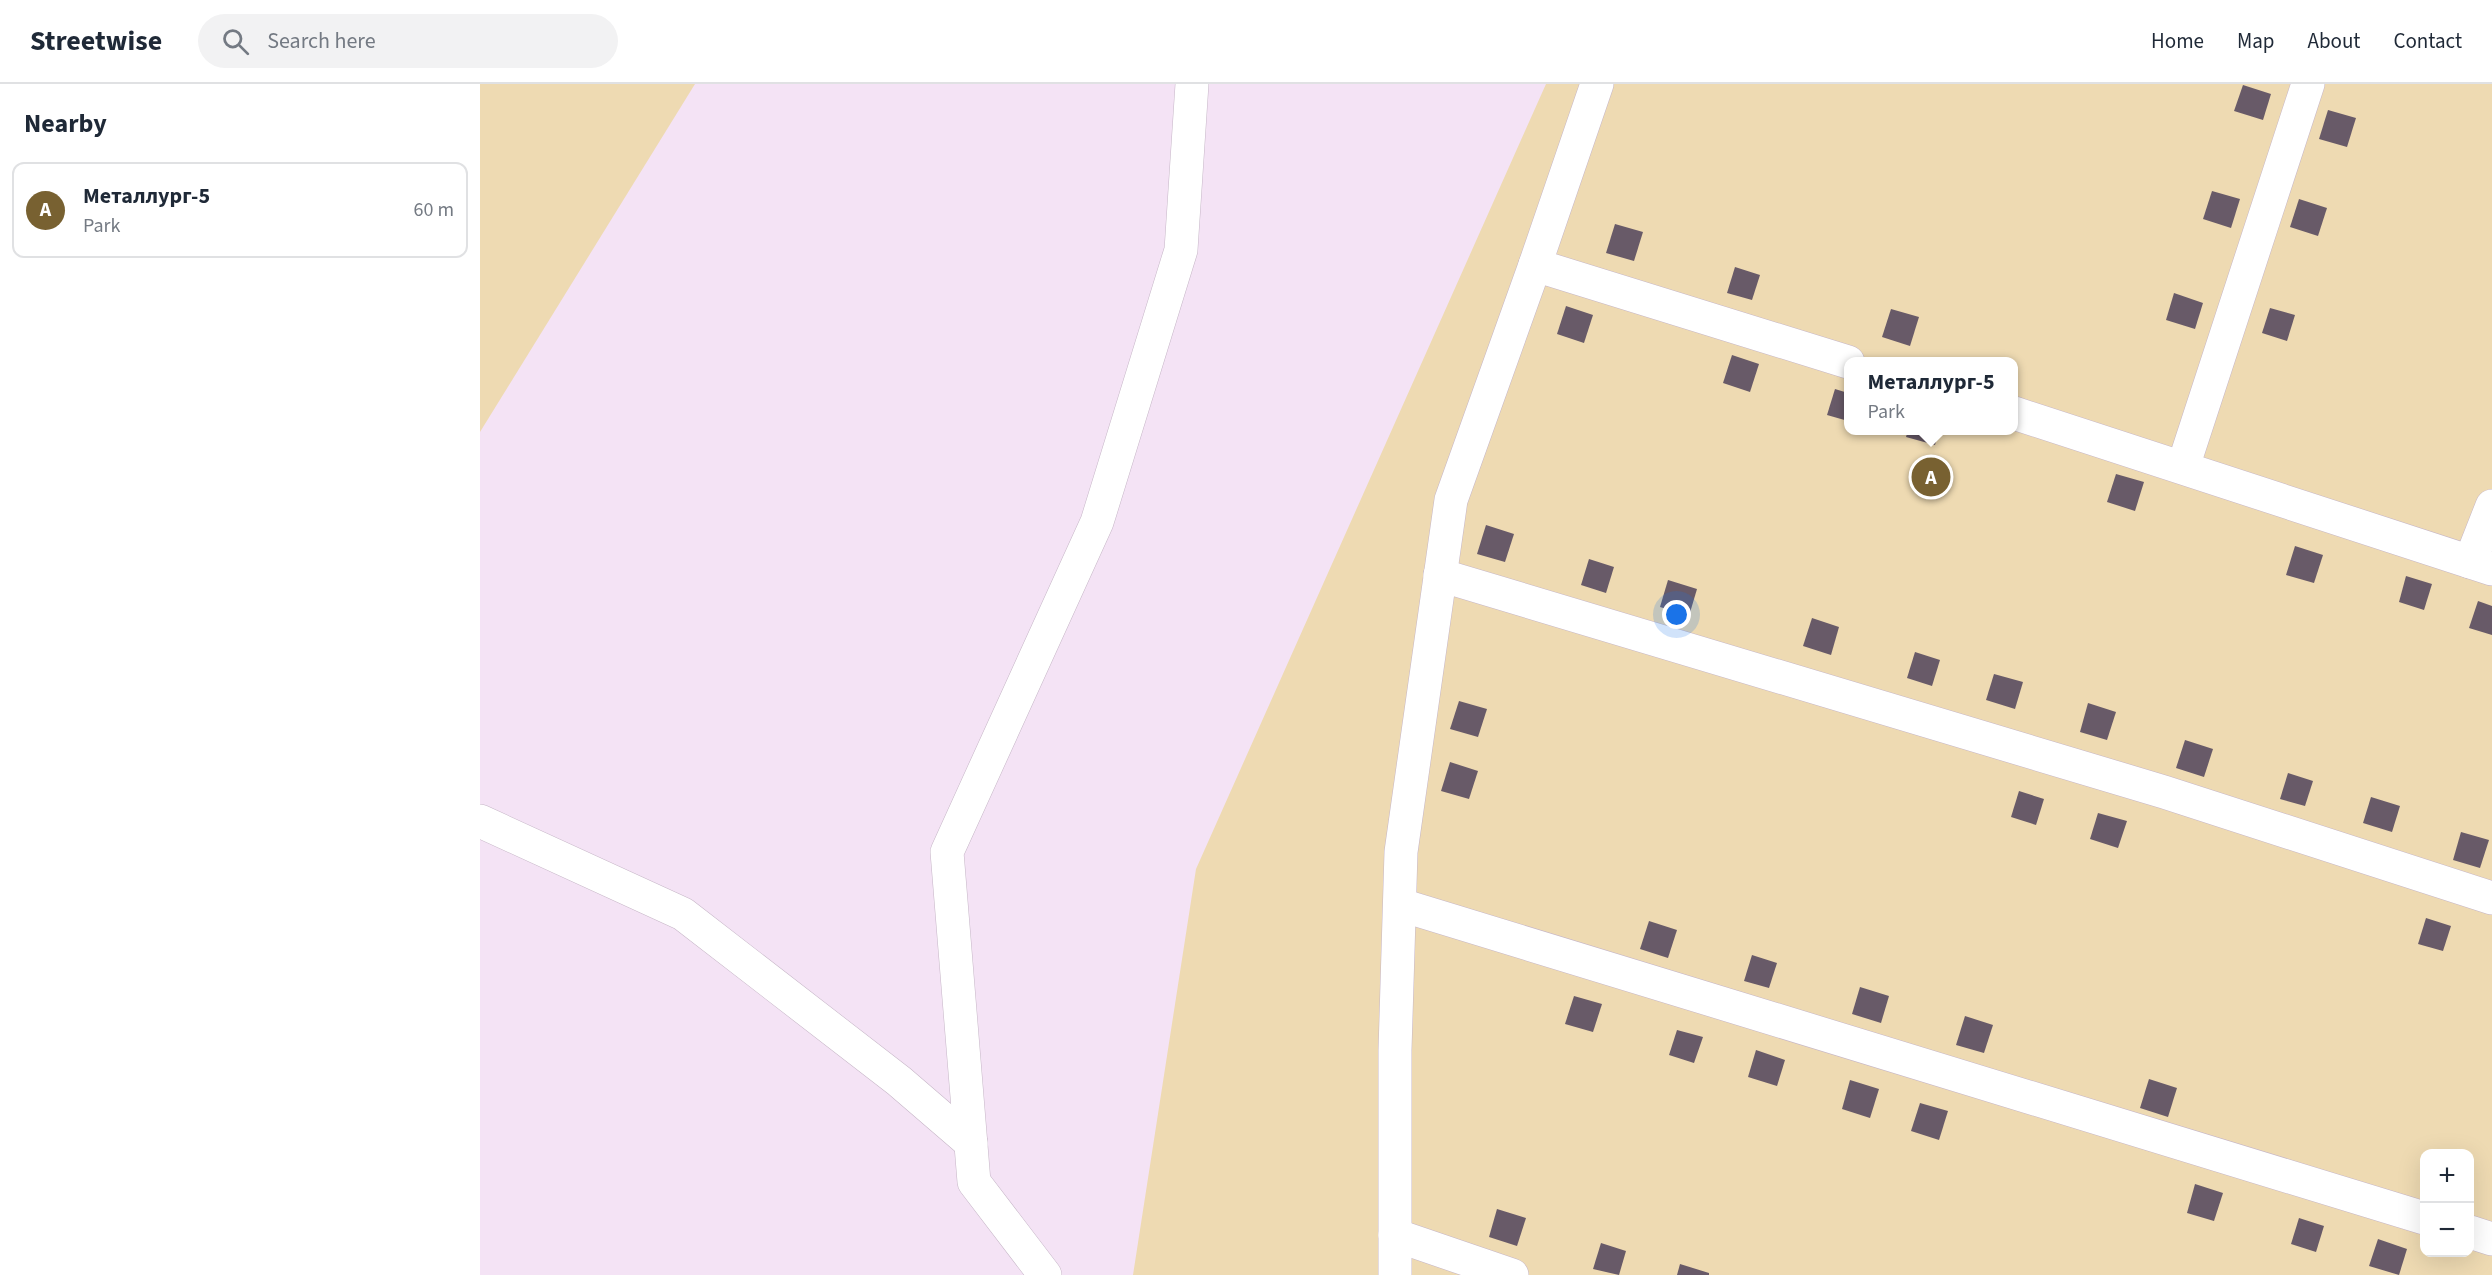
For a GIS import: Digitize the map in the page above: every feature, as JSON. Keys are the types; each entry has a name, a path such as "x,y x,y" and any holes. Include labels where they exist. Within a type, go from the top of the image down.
{"street":[{"path":"1045,1275 974,1182 947,852 1097,522 1181,250 1192,84"},
{"path":"1395,1275 1395,1050 1401,852 1451,500 1597,84"},
{"path":"2183,467 2308,84"},
{"path":"1535,265 1844,361"},
{"path":"2018,414 2481,565 2492,506"},
{"path":"1440,575 2163,792 2492,898"},
{"path":"480,821 683,914 899,1081 971,1143"},
{"path":"1401,905 2420,1217"},
{"path":"2474,1234 2492,1239"},
{"path":"1395,1235 1512,1275"}],"shaded area":[{"path":"480,84 695,84 480,432"},
{"path":"1546,84 2492,84 2492,1275 1133,1275 1196,869"}],"building":[{"path":"2243,85 2271,94 2263,120 2234,111"},
{"path":"2328,110 2356,118 2347,147 2319,139"},
{"path":"2212,191 2240,199 2231,228 2203,219"},
{"path":"2299,199 2327,208 2318,236 2290,227"},
{"path":"1615,224 1643,232 1634,261 1606,253"},
{"path":"1735,267 1760,275 1752,300 1727,293"},
{"path":"2174,293 2203,303 2195,329 2166,320"},
{"path":"1566,306 1593,315 1584,343 1557,334"},
{"path":"2270,308 2295,315 2287,341 2262,333"},
{"path":"1891,309 1919,317 1910,346 1882,337"},
{"path":"1732,355 1759,364 1750,392 1723,383"},
{"path":"1835,389 1844,392 1844,420 1827,415"},
{"path":"1907,435 1938,435 1935,445 1906,437"},
{"path":"2116,474 2144,482 2135,511 2107,502"},
{"path":"1486,525 1514,534 1505,562 1477,554"},
{"path":"2295,546 2323,555 2314,583 2286,575"},
{"path":"1589,559 1614,567 1606,593 1581,585"},
{"path":"2406,576 2432,584 2424,610 2399,602"},
{"path":"1668,580 1697,589 1689,616 1660,607"},
{"path":"2478,601 2492,606 2492,635 2469,628"},
{"path":"1812,618 1839,627 1831,655 1803,646"},
{"path":"1915,652 1940,660 1932,686 1907,678"},
{"path":"1994,674 2023,682 2015,709 1986,700"},
{"path":"1459,701 1487,709 1478,737 1450,729"},
{"path":"2088,703 2116,712 2107,740 2080,732"},
{"path":"2185,740 2213,749 2204,777 2176,768"},
{"path":"1450,762 1478,771 1469,799 1441,791"},
{"path":"2288,773 2313,781 2305,806 2280,799"},
{"path":"2019,791 2044,799 2036,825 2011,817"},
{"path":"2371,797 2400,806 2392,832 2363,823"},
{"path":"2098,813 2127,821 2118,848 2090,839"},
{"path":"2461,832 2489,840 2480,868 2453,860"},
{"path":"2426,918 2451,926 2443,951 2418,944"},
{"path":"1649,921 1677,930 1668,958 1640,949"},
{"path":"1752,955 1777,963 1769,988 1744,981"},
{"path":"1860,987 1889,996 1881,1023 1852,1014"},
{"path":"1574,996 1602,1004 1593,1032 1565,1024"},
{"path":"1965,1016 1993,1025 1984,1053 1956,1045"},
{"path":"1677,1030 1703,1037 1694,1063 1669,1055"},
{"path":"1756,1050 1785,1060 1777,1086 1748,1077"},
{"path":"2149,1079 2177,1088 2168,1117 2140,1108"},
{"path":"1850,1080 1879,1089 1870,1118 1842,1109"},
{"path":"1920,1103 1948,1111 1939,1140 1911,1131"},
{"path":"2195,1184 2223,1193 2214,1221 2187,1213"},
{"path":"1497,1209 1526,1218 1517,1246 1489,1237"},
{"path":"2299,1218 2324,1226 2316,1252 2291,1244"},
{"path":"2378,1239 2407,1249 2399,1275 2369,1266"},
{"path":"1601,1243 1626,1251 1619,1275 1593,1269"},
{"path":"1680,1264 1709,1273 1709,1275 1677,1275"}],"place":[{"name":"Металлург-5","path":"1931,477"}]}
